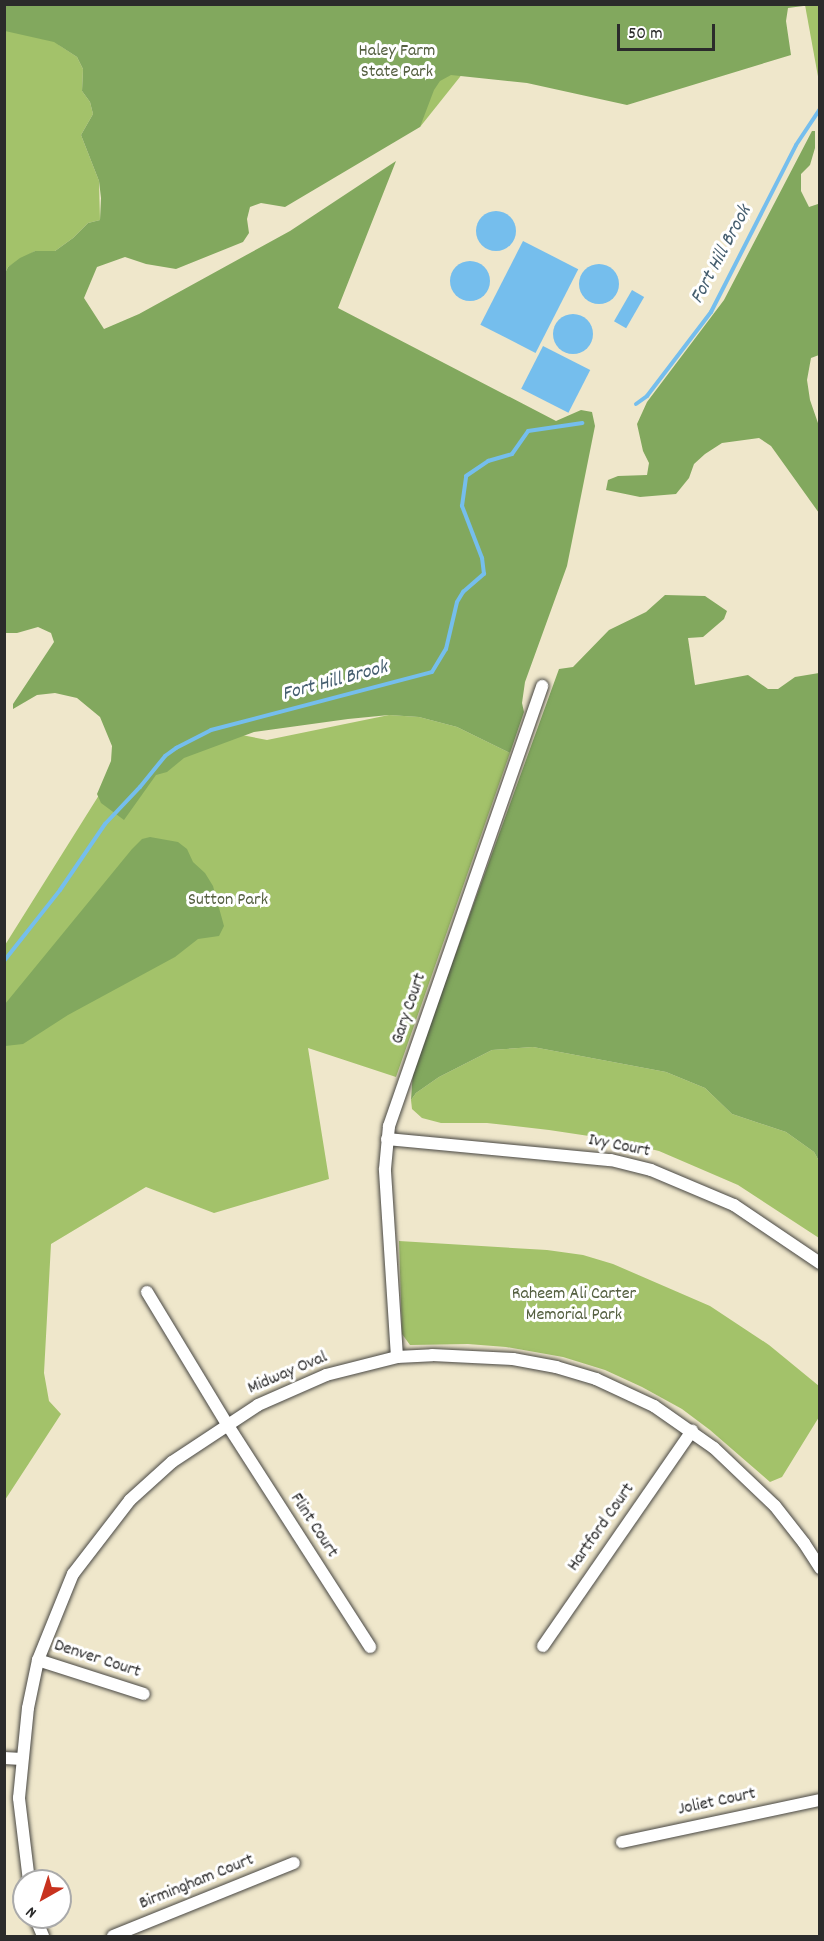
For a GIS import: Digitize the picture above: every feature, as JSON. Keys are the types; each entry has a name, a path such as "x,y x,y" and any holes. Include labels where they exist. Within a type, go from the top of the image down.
{"street":[{"name":"Gary Court","path":"397,1357 394,1341 385,1169 387,1139 395,1103 542,686"},
{"name":"Ivy Court","path":"387,1139 611,1160 651,1170 734,1205 819,1263"},
{"name":"Flint Court","path":"147,1292 226,1424 370,1647"},
{"name":"Midway Oval","path":"27,1869 19,1798 22,1759 38,1659 73,1574 130,1500 172,1462 226,1424 258,1405 326,1375 397,1357 473,1356 556,1367 626,1391 692,1431 732,1464 775,1506 804,1543 819,1568"},
{"name":"Hartford Court","path":"543,1646 692,1431"},
{"name":"Denver Court","path":"38,1659 144,1694"},
{"path":"4,1758 22,1759"},
{"name":"Joliet Court","path":"622,1842 819,1800"},
{"name":"Birmingham Court","path":"113,1936 294,1863"}],"green space":[{"path":"5,4 811,5 788,8 786,21 791,55 627,105 527,83 451,75 440,81 434,90 420,127 285,207 261,203 250,207 247,219 249,233 243,242 176,269 146,264 125,257 97,267 84,298 104,329 139,314 290,231 396,161 338,308 556,421 581,410 592,412 595,426 567,566 525,682 522,703 524,712 510,753 457,727 419,717 389,715 254,732 184,758 167,772 156,775 124,820 101,803 97,794 111,761 112,746 100,717 77,698 55,693 37,695 13,709 13,704 54,642 51,633 38,627 17,633 5,633 5,273 8,267 20,258 35,251 55,251 88,223 100,220 101,198 99,181 81,135 93,114 90,102 82,91 83,69 77,57 54,42 5,31"},
{"name":"Haley Farm State Park","path":"5,5 491,38 420,127 59,45 77,57 83,69 82,91 90,102 93,114 81,135 99,181 100,220 88,223 55,251 35,251 8,267 5,273"},
{"path":"805,5 819,5 819,82"},
{"path":"812,131 815,131 815,148 810,165 801,174 801,191 809,207 818,204 819,207 819,355 811,358 807,380 810,400 819,426 819,513 771,446 759,438 722,443 705,454 694,464 689,478 676,494 640,497 606,490 608,480 618,476 647,475 649,463 643,451 637,424 647,402 724,300"},
{"path":"665,595 705,596 727,611 724,619 703,637 688,638 695,685 748,675 768,689 778,689 795,677 819,673 819,1161 814,1152 786,1132 732,1114 705,1088 666,1072 533,1047 492,1050 439,1077 416,1093 411,1100 413,1071 559,669 573,667 609,630 646,612"},
{"name":"Sutton Park","path":"389,715 419,717 457,727 510,753 396,1077 308,1048 329,1179 214,1213 146,1187 51,1244 44,1373 49,1401 61,1414 5,1500 5,945 148,717 267,740"},
{"path":"150,837 178,842 187,849 193,862 205,873 213,886 224,926 219,936 198,939 175,957 68,1015 23,1044 5,1046 5,1004 132,849 142,839"},
{"path":"533,1047 666,1072 705,1088 732,1114 786,1132 814,1152 819,1161 819,1238 738,1185 659,1151 609,1139 549,1130 487,1123 441,1123 422,1118 412,1109 411,1100 416,1093 439,1077 492,1050"},
{"name":"Raheem Ali Carter Memorial Park","path":"399,1241 547,1250 583,1255 613,1264 710,1306 769,1345 819,1386 819,1417 782,1477 770,1482 682,1409 605,1370 563,1357 506,1347 468,1344 410,1345 402,1334"}],"water":[{"path":"496,211 510,217 516,231 510,245 496,251 482,245 476,231 482,217"},
{"path":"523,241 578,269 536,353 480,325"},
{"path":"470,261 484,267 490,281 484,295 470,301 456,295 450,281 456,267"},
{"path":"599,264 613,270 619,284 613,298 599,304 585,298 579,284 585,270"},
{"path":"632,290 644,297 626,328 614,321"},
{"path":"573,314 587,320 593,334 587,348 573,354 559,348 553,334 559,320"},
{"path":"543,346 590,370 568,413 521,389"}],"waterway":[{"name":"Fort Hill Brook","path":"636,404 647,396 711,312 796,145 820,109"},
{"name":"Fort Hill Brook","path":"4,961 60,890 105,824 165,756 176,748 211,730 432,672 446,649 457,602 463,592 484,574 482,558 462,506 466,476 488,461 512,454 528,431 582,423"}]}
